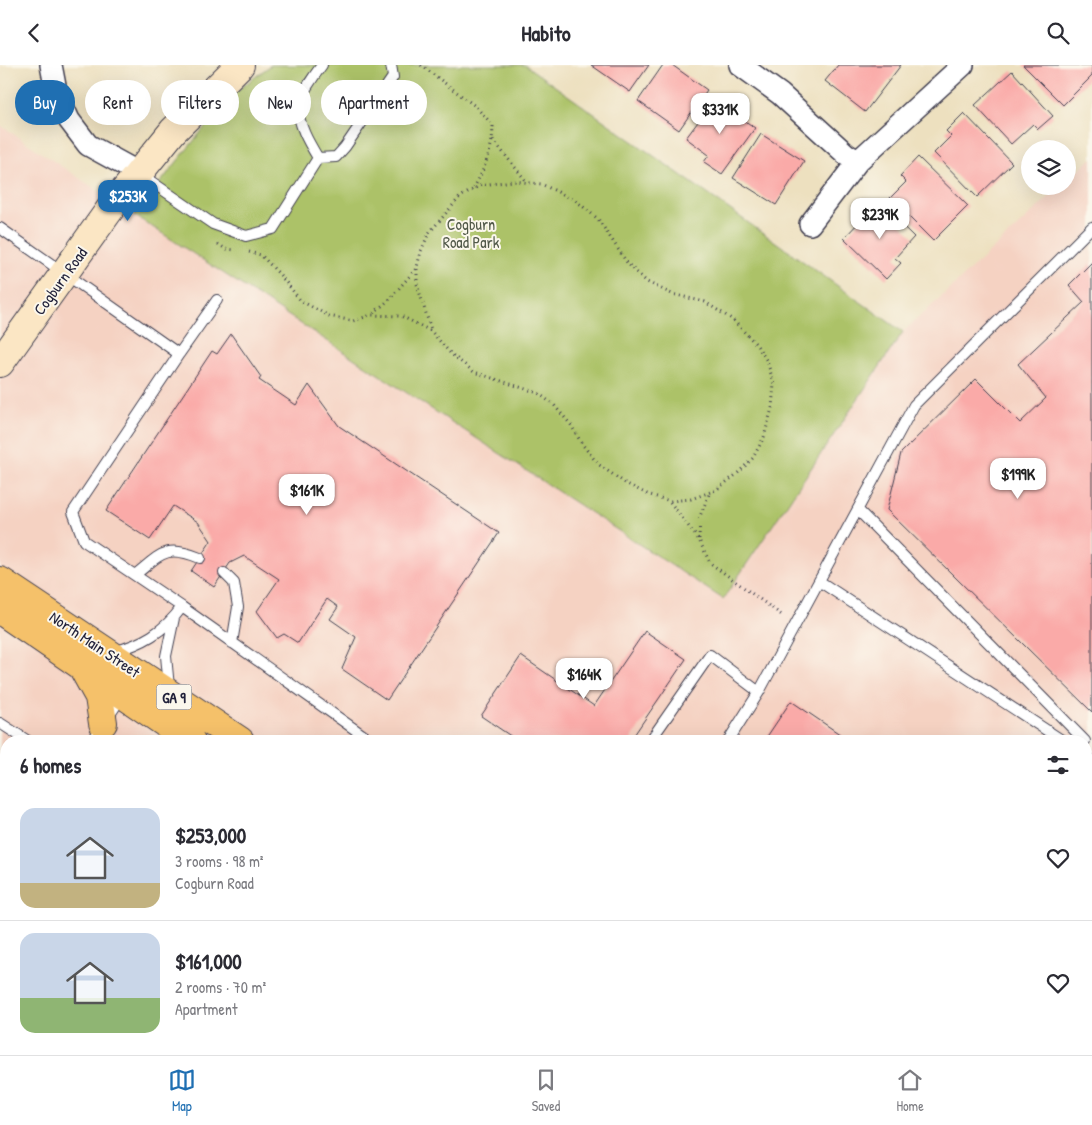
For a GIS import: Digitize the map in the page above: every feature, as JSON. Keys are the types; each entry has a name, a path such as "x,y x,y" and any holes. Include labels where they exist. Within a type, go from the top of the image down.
{"main road":[{"name":"North Main Street","path":"0,581 231,735"},
{"name":"North Main Street","path":"0,610 183,735"},
{"path":"80,665 88,675 99,697 97,732"}],"street":[{"path":"51,65 56,91 69,120 88,145 139,173"},
{"name":"Cogburn Road","path":"0,363 113,205 173,131 240,65"},
{"path":"740,65 780,94 846,154 858,161"},
{"path":"810,224 858,161 963,65"}],"lane":[{"path":"318,158 303,131 298,105 322,65"},
{"path":"318,158 336,157 345,147 393,77 391,65"},
{"path":"139,173 213,224 246,236 273,229 318,158"},
{"path":"732,735 759,692 914,405 1092,227"},
{"path":"0,228 180,354"},
{"path":"217,300 73,512 84,541 182,607 363,735"},
{"path":"858,510 1078,735"},
{"path":"134,575 163,552 183,551 200,558"},
{"path":"224,573 234,583 238,607 232,643"},
{"path":"819,581 1054,735"},
{"path":"108,653 139,644 150,638 174,618 182,607"},
{"path":"171,695 166,670 166,656 174,618"},
{"path":"654,735 710,655 759,692"},
{"path":"97,732 123,695"},
{"path":"0,723 17,735"}],"path":[{"path":"421,65 475,106 493,125 493,140 488,162 474,189"},
{"path":"493,140 527,183"},
{"path":"211,240 226,249 260,255 280,275 301,301 329,316 353,321 371,315 401,316 431,331 451,354 474,372 538,393 554,405 571,425 582,444 598,464 624,483 647,494 670,501 691,499 716,490 736,475 753,458 764,437 772,409 774,384 767,361 756,344 732,320 704,301 672,294 647,282 628,264 598,219 575,200 542,184 513,181 481,185 460,197 429,233 421,251 417,267 417,284 431,331"},
{"path":"371,315 389,300 417,267"},
{"path":"699,540 700,516 710,492"},
{"path":"670,501 699,540 710,563 795,625"}],"shaded area":[{"path":"0,125 134,215 723,599 903,332 1051,195 1076,195 1076,173 1092,158 1092,735 0,735"}],"green space":[{"name":"Cogburn Road Park","path":"271,65 525,65 903,332 723,599 134,215 207,125 239,125 239,89 249,82 249,125 311,125 311,80 251,80"}],"building":[{"path":"591,65 649,65 630,92"},
{"path":"663,65 672,65 707,90 679,130 638,101"},
{"path":"838,65 901,65 865,112 825,81"},
{"path":"1023,65 1092,65 1092,76 1063,105"},
{"path":"1012,71 1053,116 1038,129 1033,124 1011,144 975,105"},
{"path":"715,99 755,128 722,174 704,162 709,155 686,138"},
{"path":"964,113 1012,163 977,197 934,153 951,136 946,131"},
{"path":"761,134 804,161 776,205 733,178"},
{"path":"918,157 968,206 933,241 890,198 906,182 900,176"},
{"path":"878,202 914,237 895,258 901,263 886,279 844,238"},
{"path":"1092,262 1092,712 887,510 901,453 976,379 1020,423 1046,398 1018,364 1084,302 1069,285"},
{"path":"231,334 261,377 259,380 296,405 309,385 339,426 499,533 387,700 342,669 356,637 330,619 338,607 327,599 298,643 284,634 277,638 257,611 279,579 244,556 230,563 214,587 191,571 211,541 198,522 173,506 150,540 106,511 212,351 217,354"},
{"path":"645,631 686,659 634,735 509,735 481,716 521,656 594,706"},
{"path":"791,701 841,735 768,735"}]}
